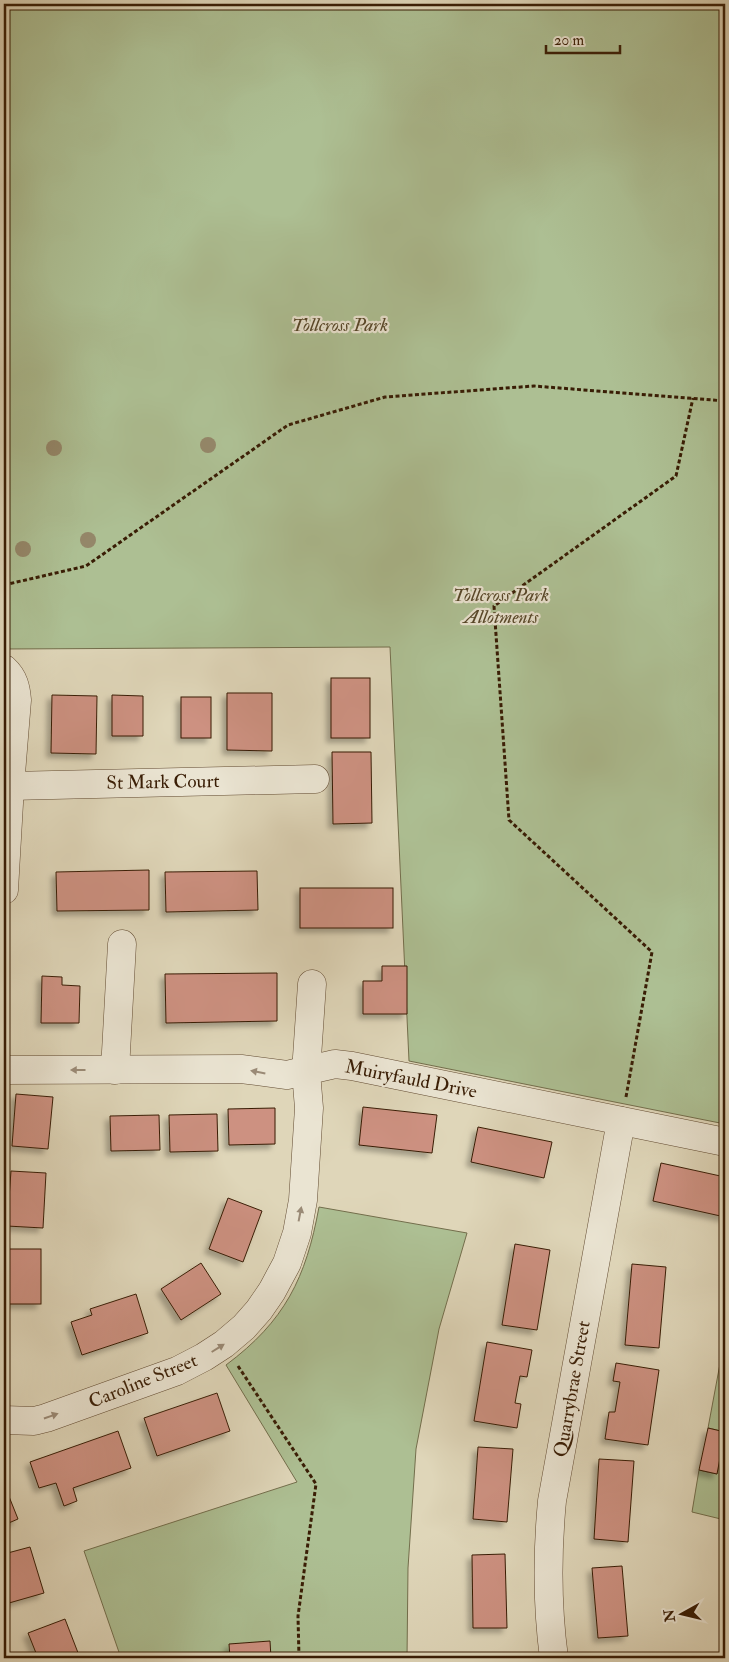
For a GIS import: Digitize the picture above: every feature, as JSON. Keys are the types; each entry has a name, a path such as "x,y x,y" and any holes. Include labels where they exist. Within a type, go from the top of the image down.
{"street":[{"path":"4,890 17,700 16,688 8,674"},
{"name":"St Mark Court","path":"10,786 315,779"},
{"path":"115,1070 122,944"},
{"name":"Caroline Street","path":"4,1418 34,1421 46,1418 177,1371 224,1344 244,1327 259,1310 287,1263 297,1233 303,1200 309,1108 306,1072 312,984"},
{"name":"Muiryfauld Drive","path":"4,1070 241,1069 288,1075 336,1064 725,1142"},
{"name":"Quarrybrae Street","path":"554,1658 548,1584 552,1501 621,1122"}],"path":[{"path":"4,585 86,566 288,425 385,396 534,386 725,401"},
{"path":"621,1122 652,952 509,820 494,606 676,476 693,398"},
{"path":"224,1344 316,1484 298,1616 299,1658"}],"green space":[{"name":"Tollcross Park","path":"4,4 725,4 725,1124 409,1061 390,647 4,649"},
{"path":"319,1207 467,1233 439,1329 416,1449 408,1568 407,1658 121,1658 84,1551 297,1482 226,1365 264,1332 290,1296 307,1255"},
{"path":"725,1337 725,1432 708,1428"},
{"path":"725,1435 725,1520 692,1512 699,1470 717,1474"}],"building":[{"path":"331,678 370,678 370,738 331,738"},
{"path":"227,693 272,693 272,751 227,750"},
{"path":"52,695 97,696 96,754 51,753"},
{"path":"112,695 143,696 143,736 112,736"},
{"path":"181,697 211,697 211,738 181,738"},
{"path":"332,752 371,752 372,823 333,824"},
{"path":"149,870 149,910 57,911 56,872"},
{"path":"257,871 258,910 166,912 165,872"},
{"path":"300,888 393,888 393,928 300,928"},
{"path":"382,966 407,966 407,1014 363,1014 363,981 382,981"},
{"path":"277,973 277,1021 166,1023 165,974"},
{"path":"42,976 62,977 62,985 80,986 79,1023 41,1023"},
{"path":"16,1094 53,1097 48,1149 12,1146"},
{"path":"363,1107 437,1115 432,1153 359,1145"},
{"path":"275,1108 275,1144 229,1145 228,1109"},
{"path":"217,1114 218,1151 170,1152 169,1115"},
{"path":"159,1115 160,1150 111,1151 110,1116"},
{"path":"478,1127 552,1142 544,1178 471,1162"},
{"path":"661,1163 725,1177 725,1217 653,1201"},
{"path":"11,1171 46,1173 43,1228 7,1226"},
{"path":"228,1198 262,1211 243,1262 209,1249"},
{"path":"515,1244 550,1250 537,1330 502,1325"},
{"path":"5,1249 41,1249 41,1304 5,1304"},
{"path":"201,1263 221,1294 181,1320 161,1289"},
{"path":"632,1264 666,1267 659,1348 625,1345"},
{"path":"136,1294 148,1333 82,1355 71,1322 92,1315 90,1309"},
{"path":"487,1342 532,1350 527,1377 520,1376 515,1403 521,1404 517,1428 474,1421"},
{"path":"616,1363 659,1370 648,1445 605,1439 609,1412 615,1412 620,1382 613,1381"},
{"path":"217,1393 230,1431 157,1456 144,1418"},
{"path":"708,1428 725,1432 717,1474 699,1470"},
{"path":"118,1431 131,1468 73,1488 77,1501 64,1506 56,1483 39,1488 30,1462"},
{"path":"478,1447 513,1449 507,1522 473,1519"},
{"path":"599,1459 634,1461 628,1542 594,1539"},
{"path":"4,1484 18,1519 4,1525"},
{"path":"30,1547 44,1593 9,1603 4,1584 4,1554"},
{"path":"505,1554 507,1628 473,1628 472,1555"},
{"path":"622,1566 628,1636 598,1638 592,1568"},
{"path":"65,1619 80,1658 38,1658 28,1633"},
{"path":"270,1641 271,1658 230,1658 229,1644"}],"park label":[{"name":"Tollcross Park Allotments","path":"501,606"}]}
